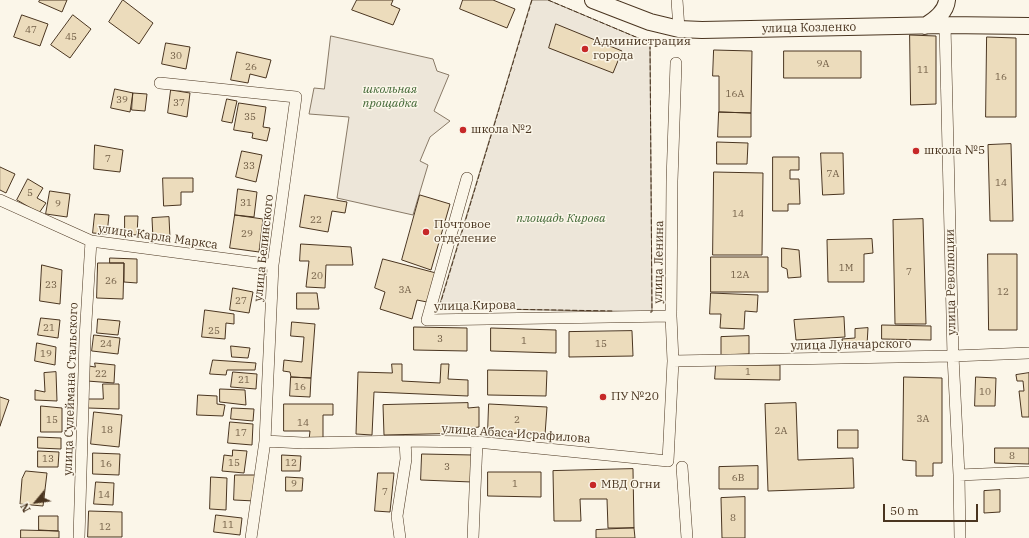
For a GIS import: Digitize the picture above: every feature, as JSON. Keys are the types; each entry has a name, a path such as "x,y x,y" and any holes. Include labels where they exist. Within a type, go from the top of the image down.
{"street":[{"name":"улица Козленко","path":"593,0 650,22 679,29 702,30 945,25 1029,26"},
{"path":"677,0 679,29"},
{"path":"925,26 935,20 947,2 956,14 974,25"},
{"name":"улица Революции","path":"945,25 953,356 959,475 960,538"},
{"name":"улица Ленина","path":"668,461 674,361 671,316 672,181 676,63"},
{"name":"улица Белинского","path":"160,83 296,97 273,265 265,441 251,538"},
{"name":"улица Кирова","path":"467,178 427,320 671,316"},
{"name":"улица Карла Маркса","path":"0,200 91,241 273,265"},
{"name":"улица Сулеймана Стальского","path":"79,538 85,338 91,241"},
{"name":"улица Луначарского","path":"674,361 953,356 1029,353"},
{"name":"улица Абаса Исрафилова","path":"265,441 303,443 405,441 477,442 668,461"},
{"path":"400,538 397,516 406,459 405,441"},
{"path":"473,538 477,442"},
{"path":"682,467 687,538"},
{"path":"959,475 1029,472"}],"green space":[{"name":"площадь Кирова","path":"532,0 548,0 650,43 652,312 439,308"},
{"name":"школьная прощадка","path":"331,36 433,59 437,71 449,75 434,111 450,121 430,137 420,161 428,165 413,215 337,198 349,117 309,114 314,88 324,89"}],"building":[{"path":"40,0 67,0 62,12 39,2"},
{"path":"123,0 153,23 139,44 109,22"},
{"path":"357,0 393,0 391,5 400,9 393,25 352,10"},
{"path":"463,0 493,0 515,9 507,28 460,9"},
{"path":"22,15 48,24 40,46 14,37"},
{"path":"73,15 91,29 70,58 51,45"},
{"name":"Администрация города","path":"556,24 622,51 613,73 549,48"},
{"path":"910,35 936,36 936,104 911,105"},
{"path":"987,37 1016,38 1016,117 986,117"},
{"path":"166,43 190,47 186,69 162,64"},
{"path":"714,50 752,51 751,113 719,112 719,76 713,76"},
{"path":"784,51 861,51 861,78 784,78"},
{"path":"237,52 271,60 266,78 250,74 248,83 231,80"},
{"path":"115,89 133,93 130,112 111,108"},
{"path":"171,90 190,93 187,117 168,113"},
{"path":"133,93 147,94 145,111 132,110"},
{"path":"227,99 237,101 232,123 222,121"},
{"path":"239,103 266,107 263,127 270,128 267,141 252,138 253,133 234,130"},
{"path":"719,112 751,113 751,137 718,137"},
{"path":"717,142 748,143 747,164 717,164"},
{"path":"1011,144 1013,221 990,221 988,145"},
{"path":"95,145 123,150 120,172 94,169"},
{"path":"242,151 262,155 256,182 236,177"},
{"path":"821,153 843,153 844,194 823,195"},
{"path":"773,157 799,157 799,170 790,170 790,179 799,179 800,204 788,204 788,211 773,211"},
{"path":"0,167 15,174 6,193 0,190"},
{"path":"714,172 763,173 762,255 713,255"},
{"path":"163,178 193,178 193,192 181,192 181,205 164,206"},
{"path":"28,179 43,188 37,198 46,203 39,213 17,200"},
{"path":"238,189 257,192 254,217 235,215"},
{"path":"50,191 70,194 67,217 46,214"},
{"path":"305,195 347,202 345,213 332,211 328,232 300,227"},
{"name":"Почтовое отделение","path":"420,195 450,204 431,270 402,260"},
{"path":"95,214 109,215 107,234 93,233"},
{"path":"235,215 263,219 259,252 230,248"},
{"path":"125,216 138,216 137,235 125,234"},
{"path":"169,217 170,238 153,239 152,218"},
{"path":"923,219 926,324 895,324 893,220"},
{"path":"872,239 873,253 864,254 864,282 828,282 827,240"},
{"path":"301,244 351,247 353,265 326,265 325,288 306,287 309,261 300,261"},
{"path":"782,248 799,250 801,277 788,278 787,269 782,267"},
{"path":"988,254 1017,254 1017,330 989,330"},
{"path":"711,257 768,257 768,292 711,292"},
{"path":"110,258 137,259 137,283 124,282 124,263 110,263"},
{"path":"383,259 436,273 427,302 417,300 412,319 380,309 385,292 375,288"},
{"path":"98,263 124,263 123,299 97,298"},
{"path":"42,265 62,270 60,304 40,301"},
{"path":"233,288 253,292 249,313 230,310"},
{"path":"297,293 317,293 319,309 297,309"},
{"path":"711,293 758,295 757,312 745,311 744,329 720,328 721,314 710,314"},
{"path":"205,310 234,314 234,324 226,323 225,339 202,337"},
{"path":"844,317 845,337 796,340 794,320"},
{"path":"41,318 60,320 58,338 38,335"},
{"path":"98,319 120,321 118,335 97,333"},
{"path":"292,322 315,324 311,378 291,377 290,372 283,371 284,360 302,362 304,337 291,336"},
{"path":"882,325 931,326 931,340 882,339"},
{"path":"414,327 467,328 467,351 414,350"},
{"path":"491,328 556,330 556,353 491,351"},
{"path":"868,328 867,345 843,346 842,339 855,338 855,329"},
{"path":"632,331 633,356 569,357 569,332"},
{"path":"94,335 120,338 118,354 92,351"},
{"path":"749,336 749,354 721,355 721,337"},
{"path":"37,343 56,347 55,365 35,361"},
{"path":"231,346 250,348 248,358 232,357"},
{"path":"213,360 256,363 255,370 227,370 226,375 210,374"},
{"path":"95,363 115,365 114,383 87,381 89,366 95,367"},
{"path":"392,364 402,364 402,381 440,383 441,364 449,364 448,379 468,380 468,396 374,392 372,435 356,434 358,372 392,373"},
{"path":"716,365 780,365 780,380 715,379"},
{"path":"488,370 547,371 546,396 488,395"},
{"path":"56,372 57,401 35,400 35,390 45,392 44,373"},
{"path":"233,372 257,374 256,389 231,387"},
{"path":"1029,373 1029,417 1022,417 1019,391 1024,391 1023,381 1017,381 1016,375"},
{"path":"291,377 311,378 310,397 290,396"},
{"path":"904,377 942,378 942,463 933,463 933,476 916,476 916,461 903,460"},
{"path":"976,377 996,378 995,406 975,406"},
{"path":"103,384 119,384 119,409 88,408 88,399 103,399"},
{"path":"220,389 245,390 246,405 220,402"},
{"path":"198,395 217,396 217,404 225,405 223,416 197,415"},
{"path":"0,397 9,400 0,426"},
{"path":"468,403 468,408 479,407 479,427 471,428 471,433 384,435 383,405"},
{"path":"796,403 798,460 853,458 854,488 768,491 765,404"},
{"path":"284,404 333,404 333,415 323,415 323,440 309,440 310,431 284,431"},
{"path":"489,404 547,407 545,435 488,432"},
{"path":"41,406 62,408 62,432 41,432"},
{"path":"232,408 254,409 253,421 231,419"},
{"path":"94,412 122,415 119,447 91,444"},
{"path":"230,422 253,424 252,445 228,443"},
{"path":"838,430 858,430 858,448 838,448"},
{"path":"38,437 61,438 61,449 38,448"},
{"path":"995,448 1029,448 1029,464 995,463"},
{"path":"233,450 247,451 244,473 222,471 224,455 232,456"},
{"path":"38,451 59,452 58,467 38,467"},
{"path":"93,453 120,454 119,475 93,474"},
{"path":"422,454 473,455 472,482 421,480"},
{"path":"282,455 301,456 300,471 282,471"},
{"path":"758,466 758,489 719,489 719,467"},
{"name":"МВД Огни","path":"633,469 634,528 608,528 607,499 580,499 581,521 554,521 553,471"},
{"path":"26,471 47,473 43,506 20,504 22,479"},
{"path":"488,472 541,472 541,497 488,496"},
{"path":"378,473 394,473 390,512 375,511"},
{"path":"235,475 255,475 255,501 234,500"},
{"path":"211,477 227,478 226,510 210,509"},
{"path":"286,477 303,478 302,491 286,491"},
{"path":"96,482 114,483 113,505 94,504"},
{"path":"1000,490 1000,512 984,513 984,491"},
{"path":"745,497 745,538 722,538 721,498"},
{"path":"89,511 122,512 122,537 88,537"},
{"path":"216,515 242,518 240,535 214,532"},
{"path":"39,516 58,516 58,531 39,530"},
{"path":"634,528 635,538 596,538 596,530"},
{"path":"21,530 59,531 59,538 21,538"}],"fence":[{"path":"532,0 439,308 614,311"},
{"path":"548,0 650,43 652,312 650,312"}],"place":[{"name":"Администрация города","path":"585,49"},
{"name":"школа №2","path":"463,130"},
{"name":"школа №5","path":"916,151"},
{"name":"Почтовое отделение","path":"426,232"},
{"name":"ПУ №20","path":"603,397"},
{"name":"МВД Огни","path":"593,485"}]}
